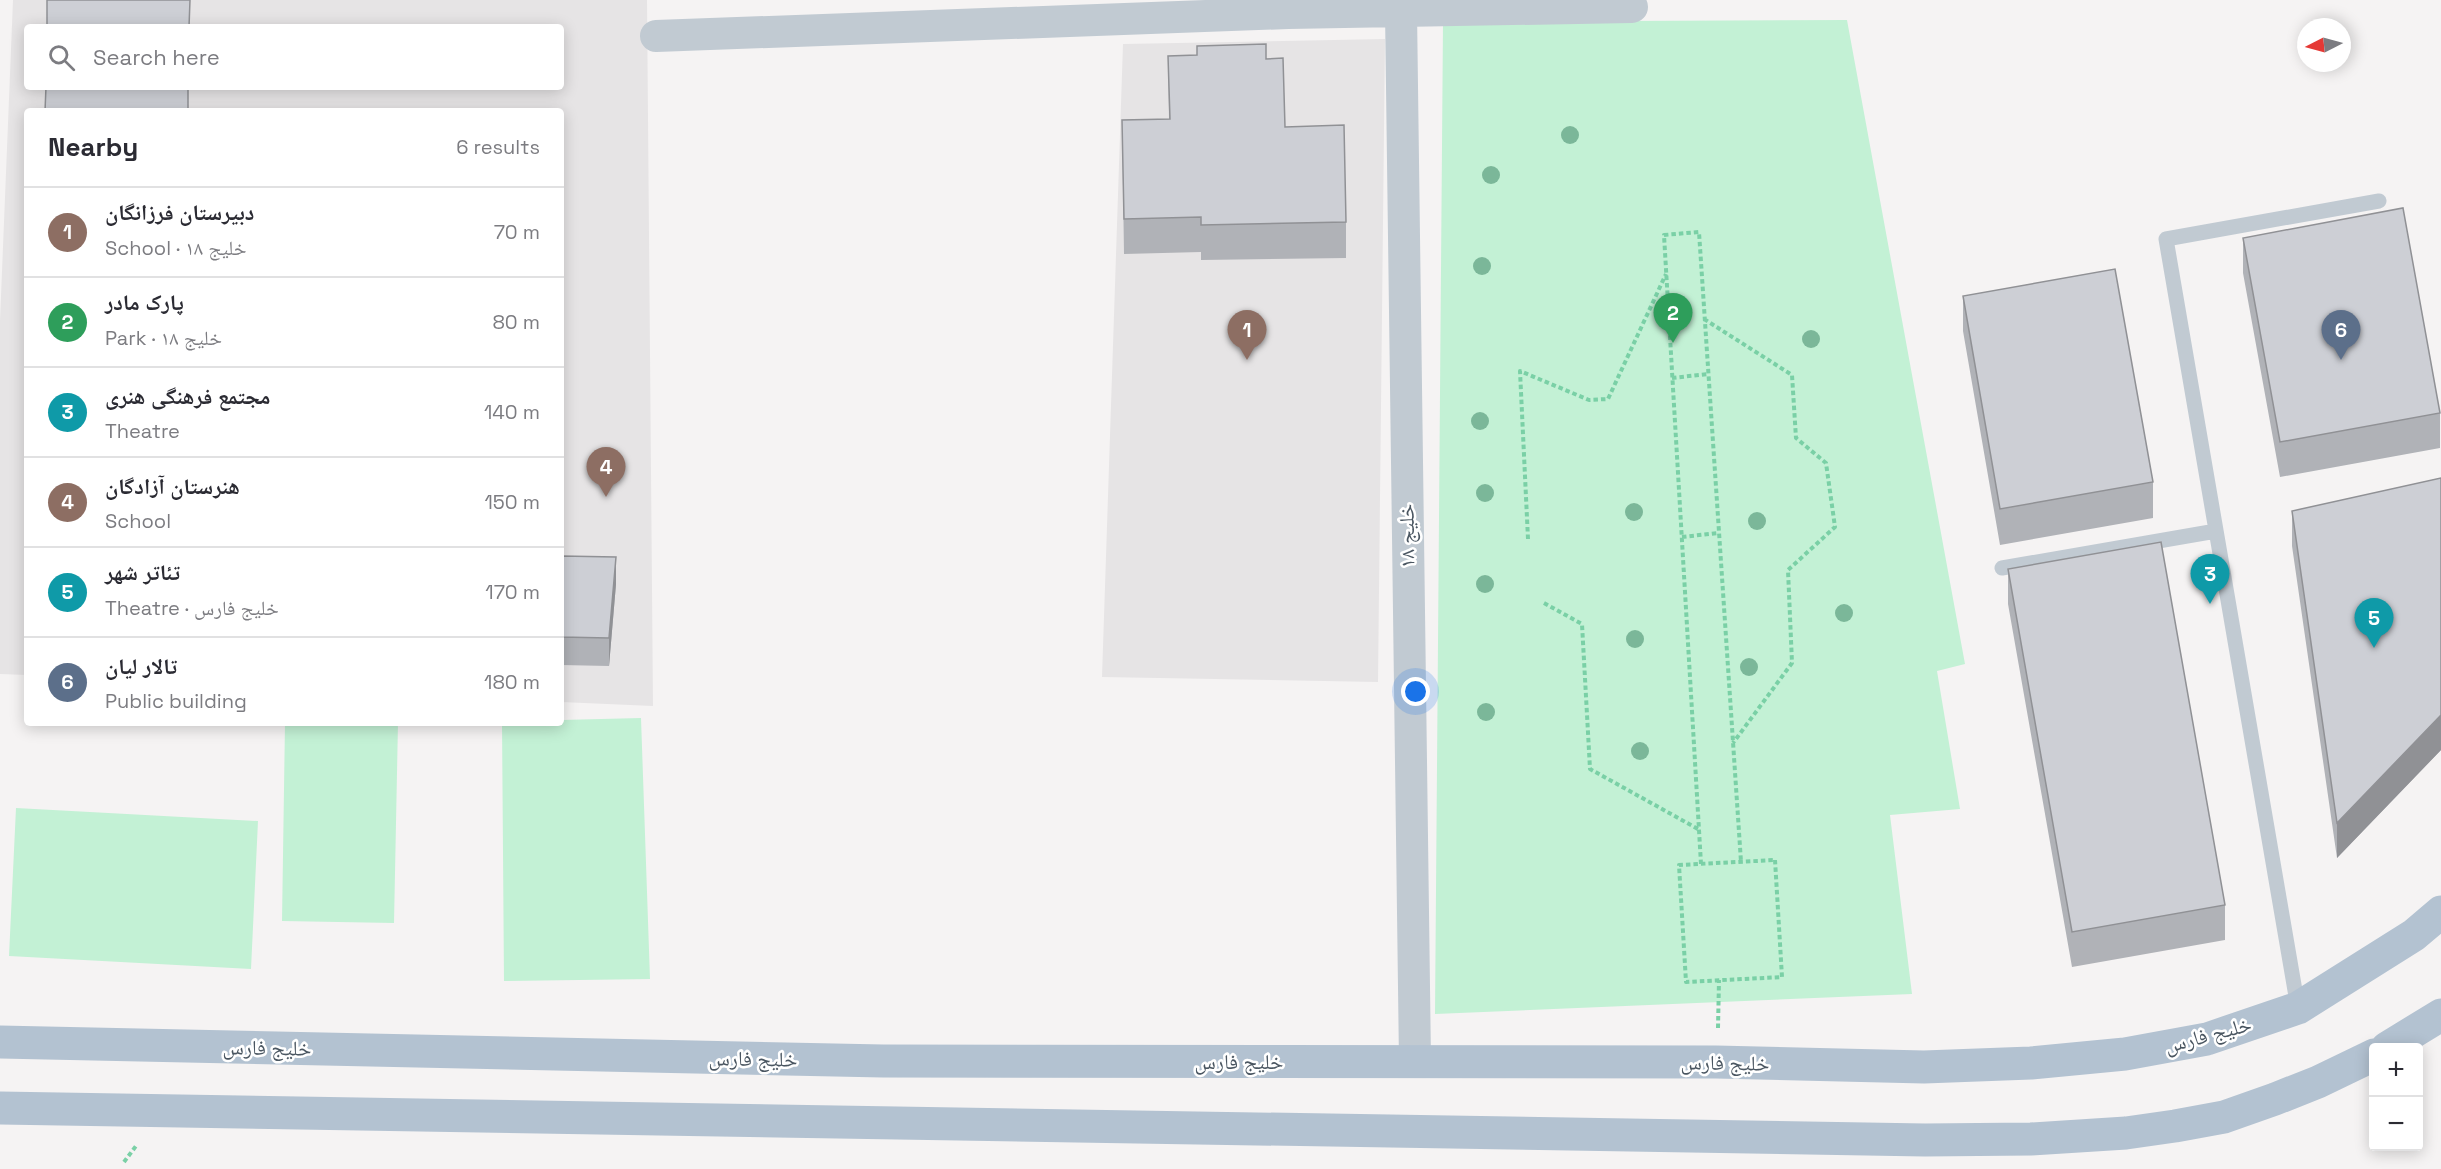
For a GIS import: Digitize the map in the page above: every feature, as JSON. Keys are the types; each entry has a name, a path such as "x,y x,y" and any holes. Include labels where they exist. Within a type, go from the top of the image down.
{"main road":[{"name":"خلیج فارس","path":"0,1042 883,1061 1716,1062 1924,1067 2031,1063 2125,1054 2207,1039 2298,1008 2414,935 2441,912"},
{"path":"2394,1043 2441,1015"},
{"path":"0,1108 1901,1139 2031,1139 2126,1133 2224,1117 2318,1082 2369,1057"}],"street":[{"path":"656,36 1287,7 1401,11 1632,7"},
{"name":"خلیج ۱۸","path":"1401,11 1414,1062"}],"lane":[{"path":"2298,1008 2166,239 2379,201"},
{"path":"2002,568 2216,531"}],"path":[{"path":"1701,864 1664,235 1698,232 1741,862"},
{"path":"1528,539 1520,371 1589,400 1608,399 1666,273"},
{"path":"1704,319 1792,375 1796,438 1826,463 1835,527 1788,570 1792,663 1733,744"},
{"path":"1672,378 1708,374"},
{"path":"1682,537 1718,533"},
{"path":"1544,603 1582,624 1590,769 1699,830"},
{"path":"1775,860 1782,977 1686,982 1679,865 1701,864 1775,860"},
{"path":"1718,1021 1719,980"}],"shaded area":[{"path":"13,0 647,0 653,706 564,702 564,108 24,108 24,675 0,674 0,321"},
{"path":"1385,39 1378,682 1102,677 1123,44"}],"green space":[{"path":"1847,20 1965,664 1937,671 1960,809 1890,815 1912,994 1435,1014 1443,22"},
{"path":"641,718 650,979 504,981 502,726 564,726 564,720"},
{"path":"285,726 398,726 394,923 282,921"},
{"path":"16,808 258,821 251,969 9,956"}],"building":[{"path":"47,0 190,0 189,24 47,24"},
{"path":"1266,44 1266,59 1283,58 1285,127 1344,125 1346,222 1201,225 1201,217 1124,219 1122,120 1170,119 1168,56 1197,55 1197,46"},
{"path":"46,90 188,90 188,108 45,108"},
{"path":"2403,208 2440,413 2280,442 2243,238"},
{"path":"2115,269 2153,482 2000,509 1963,296"},
{"path":"2441,478 2441,715 2337,823 2292,511"},
{"path":"2161,542 2225,905 2072,932 2008,569"},
{"path":"564,556 616,557 609,638 564,637"}],"place":[{"name":"پارک مادر","path":"1673,343"},
{"name":"دبیرستان فرزانگان","path":"1247,360"},
{"name":"تالار لیان","path":"2341,360"},
{"name":"هنرستان آزادگان","path":"606,497"},
{"name":"مجتمع فرهنگی هنری","path":"2210,604"},
{"name":"تئاتر شهر","path":"2374,648"}]}
